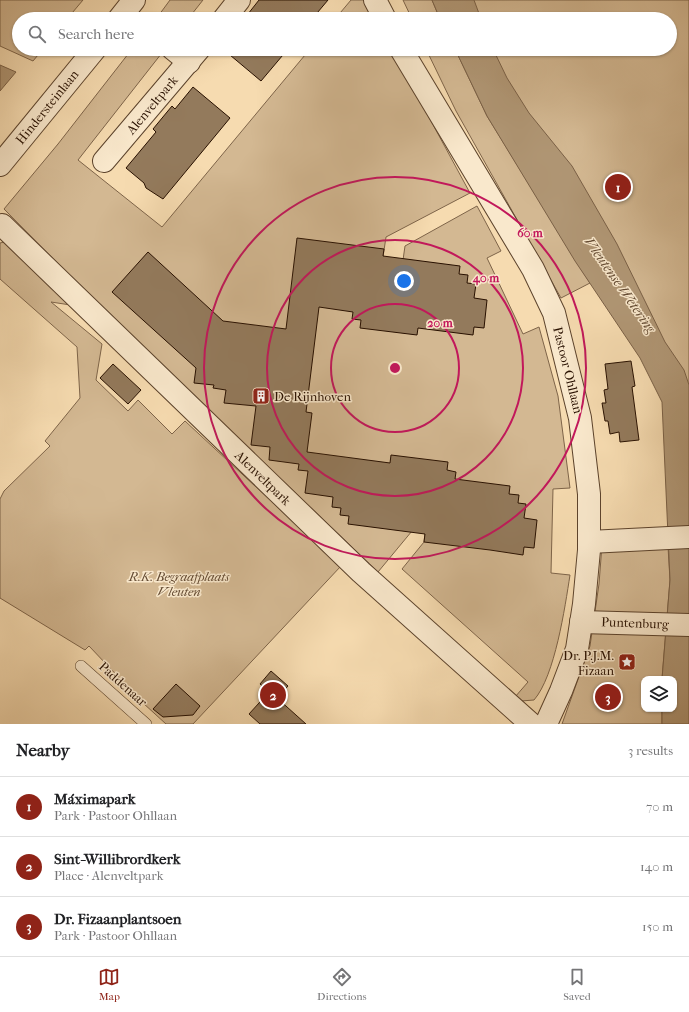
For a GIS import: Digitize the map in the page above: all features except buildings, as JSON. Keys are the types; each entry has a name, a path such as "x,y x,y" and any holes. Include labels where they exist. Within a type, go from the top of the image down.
{"street":[{"path":"230,12 239,0"},
{"path":"375,0 382,12"},
{"name":"Hindersteinlaan","path":"0,165 89,56"},
{"name":"Alenveltpark","path":"104,161 185,56"},
{"name":"Pastoor Ohllaan","path":"405,56 533,269 554,313 580,418 590,494 590,542 577,649 561,691 546,724"},
{"name":"Alenveltpark","path":"2,225 361,572 530,724"},
{"path":"590,542 689,536"},
{"name":"Puntenburg","path":"581,622 689,625"}],"lane":[{"name":"Paddenaar","path":"81,666 146,724"}],"green space":[{"path":"0,0 83,0 73,12 12,12 12,51 0,46"},
{"path":"170,0 203,0 194,12 161,12"},
{"path":"351,0 370,0 375,12 341,12"},
{"path":"403,0 432,0 437,12 409,12"},
{"path":"453,0 689,0 689,514 667,385 477,56 677,56 677,12 458,12"},
{"path":"22,56 37,56 33,61"},
{"path":"127,56 160,56 78,160 162,227 304,56 396,56 470,193 386,237 383,257 403,260 405,246 477,206 501,251 487,258 523,334 539,327 558,396 570,488 553,489 551,573 570,575 562,622 553,658 548,675 534,700 521,701 515,697 528,682 402,569 424,542 425,533 412,531 378,572 95,301 4,209 58,144"},
{"path":"429,56 458,56 487,116 590,283 561,298 456,111"},
{"name":"R.K. Begraafplaats Vleuten","path":"4,242 77,306 51,302 102,344 96,380 128,411 138,400 172,434 185,421 341,566 193,724 166,724 143,703 89,646 85,650 0,598 0,499 4,491 50,446 45,441 80,398 77,347 0,279 0,243"},
{"path":"667,530 670,580 662,676 641,676 641,712 662,712 662,724 562,724 590,646 599,584 603,532"}],"water":[{"path":"432,0 474,0 478,12 437,12"},
{"name":"Vleutense Wetering","path":"458,56 496,56 507,78 529,113 572,166 617,244 665,342 684,370 689,385 689,724 662,724 662,712 677,712 677,676 662,676 670,580 662,402 640,358 575,261 487,116"},
{"path":"0,65 16,72 0,91"}],"place":[{"name":"Máximapark","path":"618,187"},
{"name":"De Rijnhoven","path":"261,396"},
{"name":"Dr. P.J.M. Fizaan","path":"627,662"},
{"name":"Sint-Willibrordkerk","path":"273,695"},
{"name":"Dr. Fizaanplantsoen","path":"608,697"}]}
